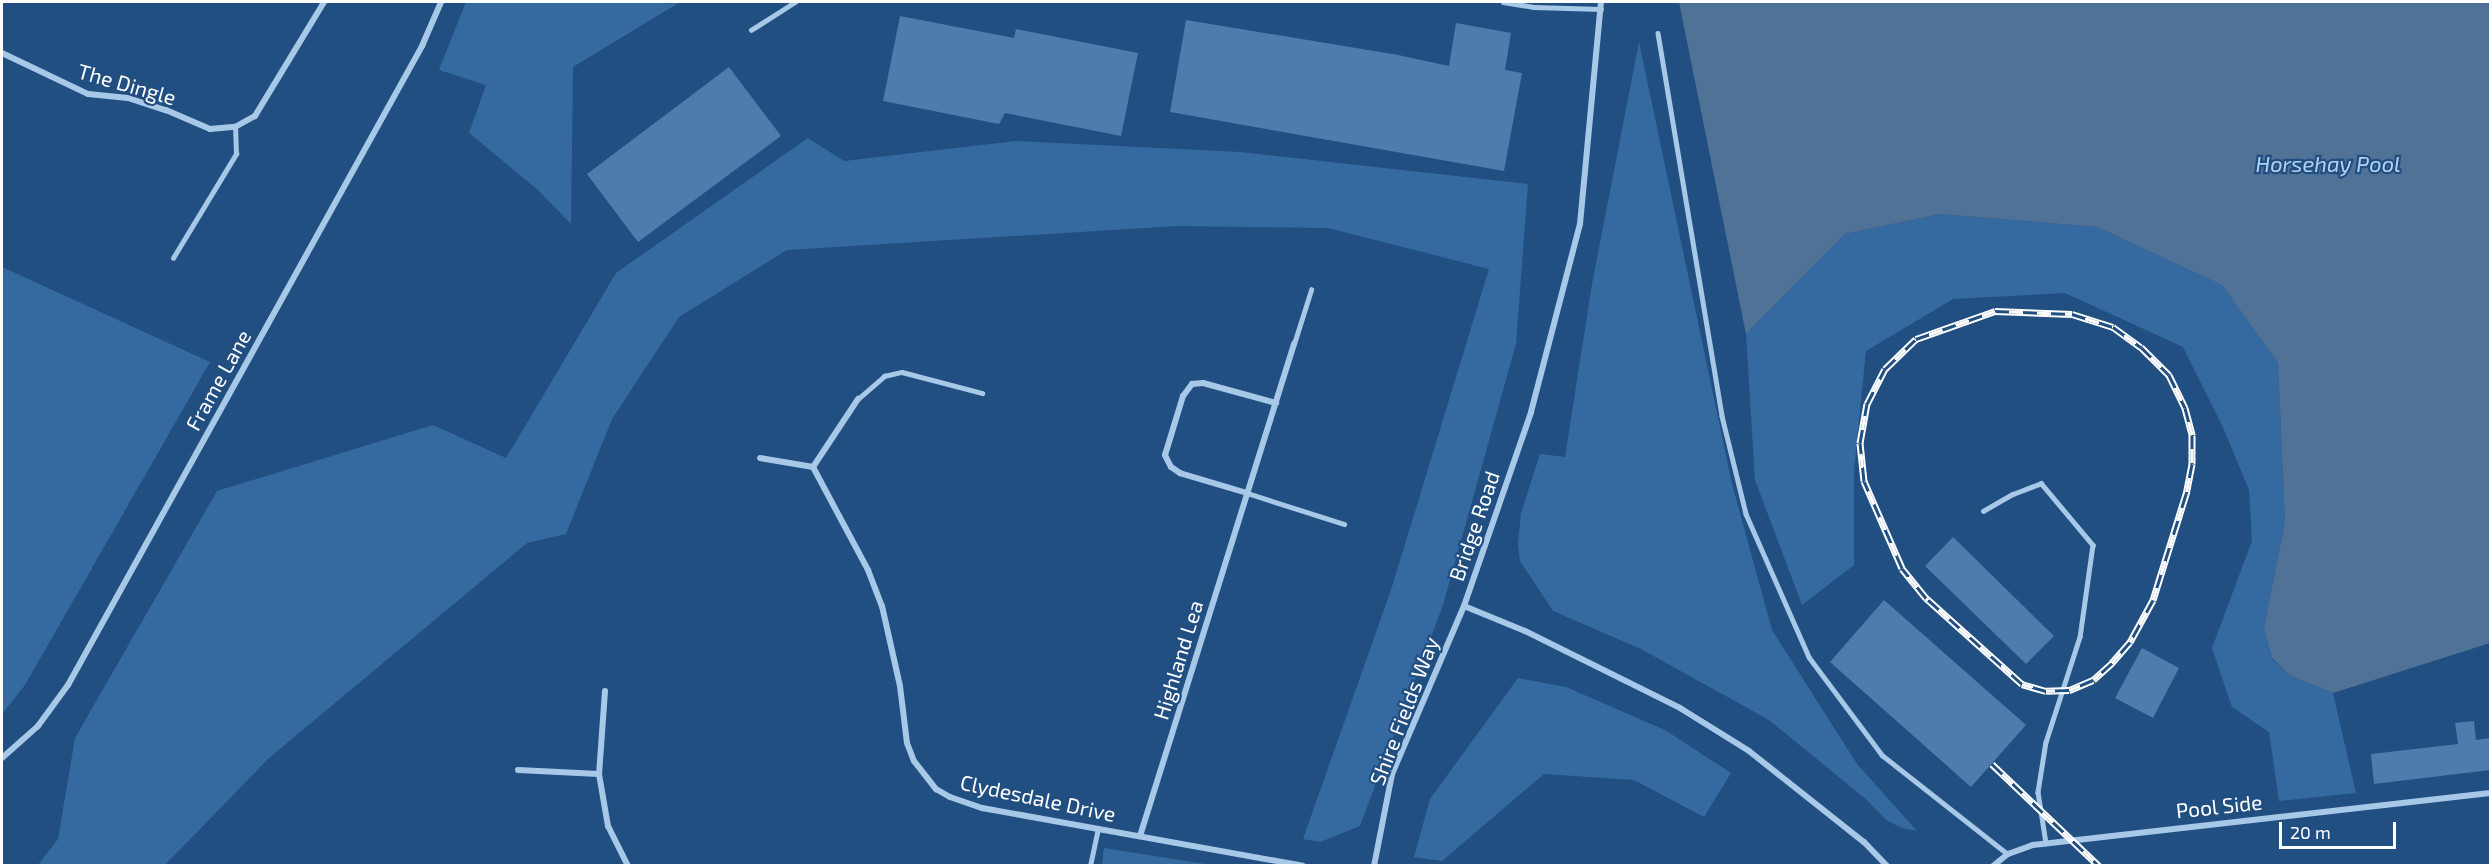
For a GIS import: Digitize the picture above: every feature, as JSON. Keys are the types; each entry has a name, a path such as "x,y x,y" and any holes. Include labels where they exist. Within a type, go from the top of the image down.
{"street":[{"path":"235,127 255,116 324,2"},
{"name":"Frame Lane","path":"2,758 38,726 68,685 390,105 422,46 441,2"},
{"name":"Bridge Road","path":"1601,2 1580,224 1531,412 1464,606 1525,631 1680,708 1749,751 1846,827 1887,866"},
{"name":"The Dingle","path":"2,53 88,94 128,98 166,110 210,129 235,127"},
{"name":"Highland Lea","path":"1140,836 1294,344"},
{"path":"1247,494 1180,473 1171,467 1165,455 1183,396 1192,384 1203,382 1276,403"},
{"path":"760,458 813,467 858,399"},
{"name":"Clydesdale Drive","path":"813,467 868,570 882,606 900,686 907,743 924,778 950,797 965,803 1303,866"},
{"name":"Shire Fields Way","path":"1374,866 1392,774 1464,606"},
{"path":"605,691 598,774 608,826 628,866"},
{"path":"518,770 598,774"},
{"name":"Pool Side","path":"1993,866 2008,854 2046,843 2490,793"}],"lane":[{"path":"751,30 795,2"},
{"path":"1503,2 1534,7 1601,9"},
{"path":"1658,33 1722,416 1746,514 1809,657 1882,756 2008,854"},
{"path":"173,258 236,154 235,127"},
{"path":"1294,344 1311,290"},
{"path":"858,399 884,376 902,372 982,393"},
{"path":"1983,511 2013,494 2041,483 2093,545 2080,637 2046,742 2038,792 2046,843"},
{"path":"1247,494 1344,524"},
{"path":"1090,866 1098,829"}],"shaded area":[{"path":"466,2 680,2 573,67 571,224 538,190 469,133 486,85 439,70"},
{"path":"1639,42 1732,484 1772,630 1857,764 1917,831 1902,828 1886,820 1867,800 1769,720 1641,649 1553,611 1520,561 1518,544 1521,513 1540,454 1565,457 1592,284"},
{"path":"808,138 844,161 1016,141 1240,152 1528,184 1516,344 1443,605 1360,826 1320,842 1303,839 1391,590 1489,269 1328,228 1177,226 787,250 679,317 612,419 566,534 527,543 269,758 165,865 38,865 58,839 75,738 217,491 433,425 506,458 616,273"},
{"path":"1940,214 2097,227 2222,285 2278,363 2285,522 2264,627 2272,659 2291,676 2333,693 2356,793 2279,801 2269,732 2232,707 2212,648 2252,541 2249,490 2222,425 2183,347 2065,293 1953,299 1866,351 1854,471 1854,565 1802,605 1755,480 1746,334 1845,234"},
{"path":"2,267 210,362 25,685 2,714"},
{"path":"1518,678 1566,687 1665,730 1731,773 1704,817 1634,780 1544,774 1442,861 1414,857 1430,799"},
{"path":"1104,848 1212,865 1102,865"}],"water":[{"name":"Horsehay Pool","path":"1679,2 2490,2 2490,643 2333,693 2291,676 2272,658 2264,627 2285,522 2278,363 2222,285 2097,227 1940,214 1845,234 1746,334"}],"building":[{"path":"900,16 1014,38 1016,29 1138,53 1121,136 1005,113 999,124 883,101"},
{"path":"1186,20 1398,55 1449,66 1456,23 1511,33 1505,70 1522,73 1504,171 1170,112"},
{"path":"729,67 781,136 638,242 587,174"},
{"path":"1953,537 2054,636 2026,664 1925,566"},
{"path":"1884,600 2026,725 1971,787 1830,662"},
{"path":"2142,648 2179,668 2153,718 2115,698"},
{"path":"2474,721 2476,740 2490,738 2490,770 2374,784 2371,754 2458,744 2455,723"}],"railway":[{"path":"1995,311 2072,314 2113,327 2141,347 2169,375 2185,408 2192,435 2192,464 2186,494 2153,600 2130,642 2112,663 2093,680 2069,690 2046,691 2022,684 1926,598 1902,568 1864,481 1860,443 1867,404 1885,369 1916,339 1995,311"},
{"path":"1992,764 2099,866"}]}
